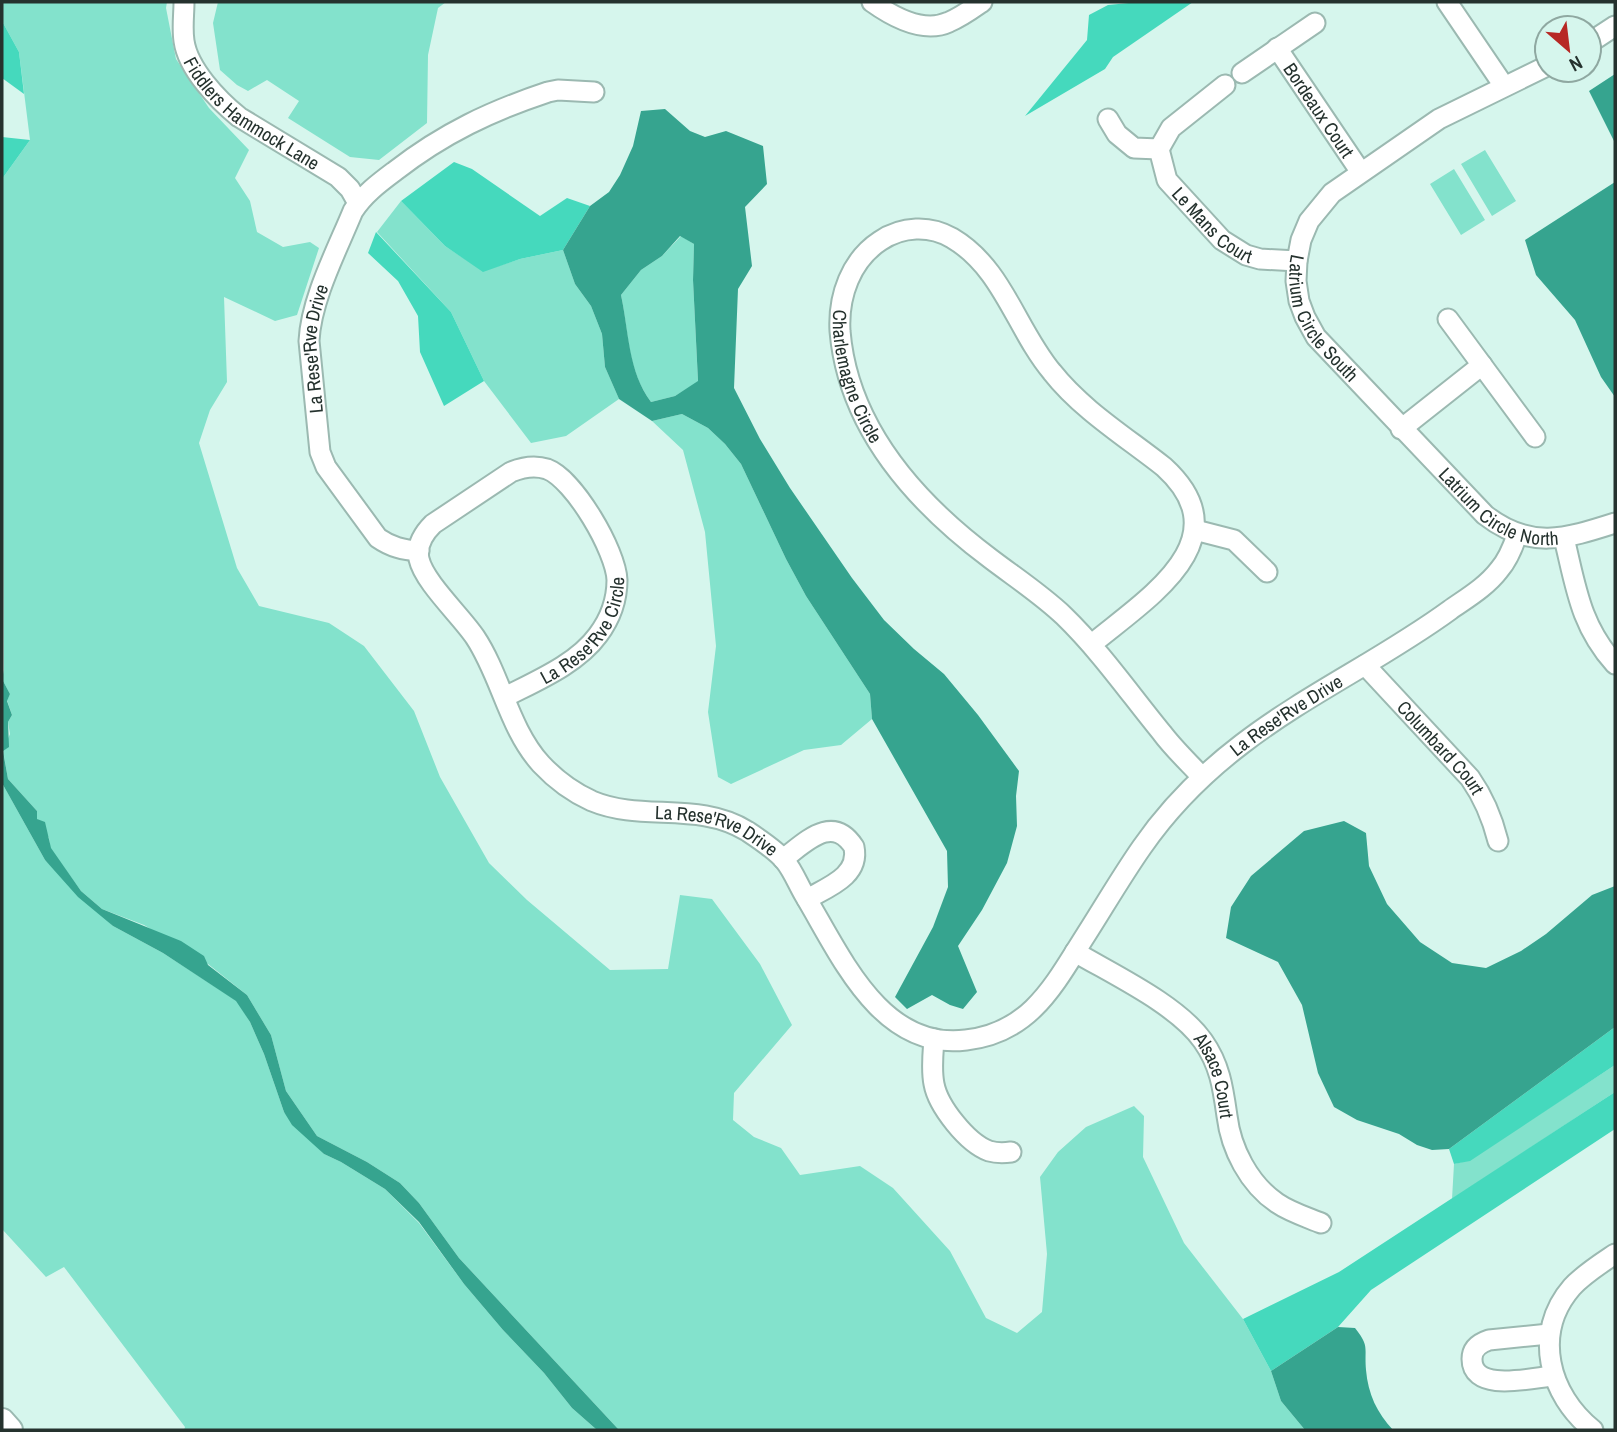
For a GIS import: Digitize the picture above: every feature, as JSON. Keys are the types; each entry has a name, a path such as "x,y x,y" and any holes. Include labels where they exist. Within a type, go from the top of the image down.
{"street":[{"name":"Fiddlers Hammock Lane","path":"184,2 183,39 187,54 203,79 239,117 338,177 350,189 358,203"},
{"path":"872,2 890,15 934,27 947,23 982,2"},
{"path":"1447,2 1504,86"},
{"name":"Bordeaux Court","path":"1242,74 1315,23"},
{"name":"Bordeaux Court","path":"1278,48 1360,171"},
{"name":"Latrium Circle South","path":"1401,429 1316,337 1305,317 1296,281 1301,240 1309,221 1332,193 1360,171 1439,118 1533,73"},
{"path":"1108,119 1117,134 1134,148 1159,149 1171,128 1225,85"},
{"name":"La Rese'Rve Drive","path":"594,92 548,92 469,123 425,148 368,192 358,203 310,325 309,341 320,452 326,467 378,538 390,546 406,551 419,551 424,571 475,637 524,742 541,764 575,793 599,804 618,808 689,812 723,820 747,831 783,859 863,989 881,1012 898,1025 934,1039 961,1041 983,1037 1020,1021 1047,996 1141,848 1202,777 1281,715 1432,623 1489,582 1511,552 1517,535"},
{"name":"Le Mans Court","path":"1159,149 1167,180 1222,240 1246,256 1297,261"},
{"name":"Charlemagne Circle","path":"1195,530 1191,503 1176,478 1077,398 1053,374 1039,356 1006,296 970,251 938,231 920,229 899,232 882,239 868,250 849,278 842,298 840,324 842,354 848,380 860,411 876,440 904,478 950,525 1062,614 1092,645 1164,737 1202,777"},
{"path":"1448,319 1535,437"},
{"path":"1401,429 1482,365"},
{"name":"Latrium Circle North","path":"1401,429 1485,515 1500,527 1517,535 1542,539 1564,538 1615,523"},
{"name":"La Rese'Rve Circle","path":"419,551 425,531 433,524 511,472 536,467 560,476 569,485 607,542 614,561 616,589 609,617 599,635 573,658 505,697"},
{"path":"1092,645 1163,584 1182,563 1191,548 1195,530 1234,540 1267,572"},
{"path":"1564,538 1583,616 1594,638 1615,664"},
{"name":"Columbard Court","path":"1365,665 1470,778 1488,808 1497,842"},
{"path":"783,859 825,831 842,834 854,846 856,855 849,872 807,899"},
{"name":"Alsace Court","path":"1076,952 1167,1007 1196,1032 1220,1072 1233,1143 1242,1163 1257,1185 1276,1202 1321,1223"},
{"path":"934,1039 934,1085 947,1113 982,1148 997,1153 1011,1152"},
{"path":"1593,1430 1569,1407 1553,1376 1550,1368 1549,1334 1560,1303 1572,1288 1585,1275 1615,1254"},
{"path":"1549,1334 1489,1340 1480,1343 1473,1350 1472,1357 1476,1372 1490,1381 1553,1376"},
{"path":"2,1420 10,1430"}],"shaded area":[{"path":"2,2 167,2 176,59 209,108 249,150 235,178 250,201 257,232 283,247 310,242 319,248 297,315 275,321 224,297 227,382 210,410 199,443 237,568 259,606 329,623 364,646 414,711 440,777 489,863 527,900 610,970 668,969 680,895 712,899 760,964 792,1025 734,1093 733,1120 754,1137 781,1148 800,1175 860,1166 893,1188 950,1251 986,1318 1017,1333 1042,1312 1047,1254 1040,1177 1058,1152 1086,1127 1134,1106 1144,1116 1143,1157 1184,1243 1243,1319 1271,1371 1281,1401 1305,1430 619,1430 459,1258 419,1203 400,1183 317,1136 286,1091 271,1035 247,995 208,964 144,925 102,909 81,891 50,848 49,838 37,819 37,811 8,779 3,750 10,734 8,722 12,715 7,700 10,694 2,679 2,179 30,140 19,52 2,21"},
{"path":"218,2 446,2 438,8 428,55 427,123 379,160 350,157 288,118 299,101 267,80 248,91 220,70 213,23"},
{"path":"1193,2 1113,57 1105,69 1025,116 1087,40 1089,15 1108,5"},
{"path":"2,21 19,52 24,94 2,78"},
{"path":"1615,74 1615,143 1589,91"},
{"path":"665,109 690,131 705,137 726,131 763,146 767,184 745,207 752,266 738,289 734,388 760,439 790,488 852,578 884,620 944,674 1019,771 1017,826 1007,863 982,910 958,946 977,992 963,1009 932,995 907,1009 895,997 933,927 948,887 947,851 872,719 870,694 806,596 741,464 725,444 708,428 682,414 652,421 619,399 605,367 602,334 591,306 575,284 563,250 590,206 609,192 620,175 633,146 641,111","holes":["680,236 694,244 698,381 675,396 651,402 643,390 630,351 621,295 641,270 662,256"]},
{"path":"2,137 30,140 2,179"},
{"path":"1485,150 1516,201 1492,216 1461,164"},
{"path":"454,162 472,169 540,216 567,198 590,206 563,250 520,259 483,272 445,246 401,201"},
{"path":"1454,169 1485,220 1461,235 1430,184"},
{"path":"1615,182 1615,397 1601,377 1575,320 1536,275 1525,240"},
{"path":"401,201 445,246 483,271 520,259 563,250 575,284 591,306 602,334 605,367 619,399 566,436 531,443 484,381 451,312 377,232"},
{"path":"376,232 451,312 484,381 444,406 420,352 418,316 398,281 368,253"},
{"path":"681,236 694,244 698,382 675,396 651,402 633,364 621,295 641,270 662,256"},
{"path":"682,414 708,428 741,464 806,596 870,694 872,719 841,745 804,750 731,784 718,777 708,712 716,646 705,532 683,450 652,421"},
{"path":"2,679 10,694 7,701 12,715 8,722 9,747 3,751 8,779 37,811 37,819 45,822 51,848 81,891 102,909 181,941 204,956 208,965 247,995 271,1035 286,1091 317,1136 400,1183 419,1203 459,1258 619,1430 597,1430 572,1408 464,1284 419,1222 385,1189 324,1154 292,1125 284,1112 250,1022 236,1001 163,953 113,926 78,897 45,860 2,783"},
{"path":"2,783 45,860 113,926 163,953 237,1001 264,1054 284,1112 324,1154 385,1189 419,1223 464,1284 503,1330 544,1373 572,1408 597,1430 184,1430 185,1427 64,1267 46,1277 2,1229"},
{"path":"1344,821 1366,833 1369,866 1387,904 1420,942 1452,963 1486,968 1521,951 1546,934 1592,895 1615,886 1615,1027 1449,1149 1432,1150 1417,1145 1399,1134 1357,1120 1334,1107 1318,1073 1302,1005 1278,962 1226,938 1231,907 1251,876 1304,831"},
{"path":"1615,1027 1615,1065 1470,1161 1454,1164 1449,1149"},
{"path":"1615,1065 1615,1092 1452,1199 1454,1164 1470,1160"},
{"path":"1615,1092 1615,1129 1371,1290 1338,1327 1271,1371 1243,1319 1339,1272"},
{"path":"1338,1327 1355,1328 1363,1339 1371,1395 1382,1417 1393,1430 1305,1430 1281,1401 1271,1371"}]}
